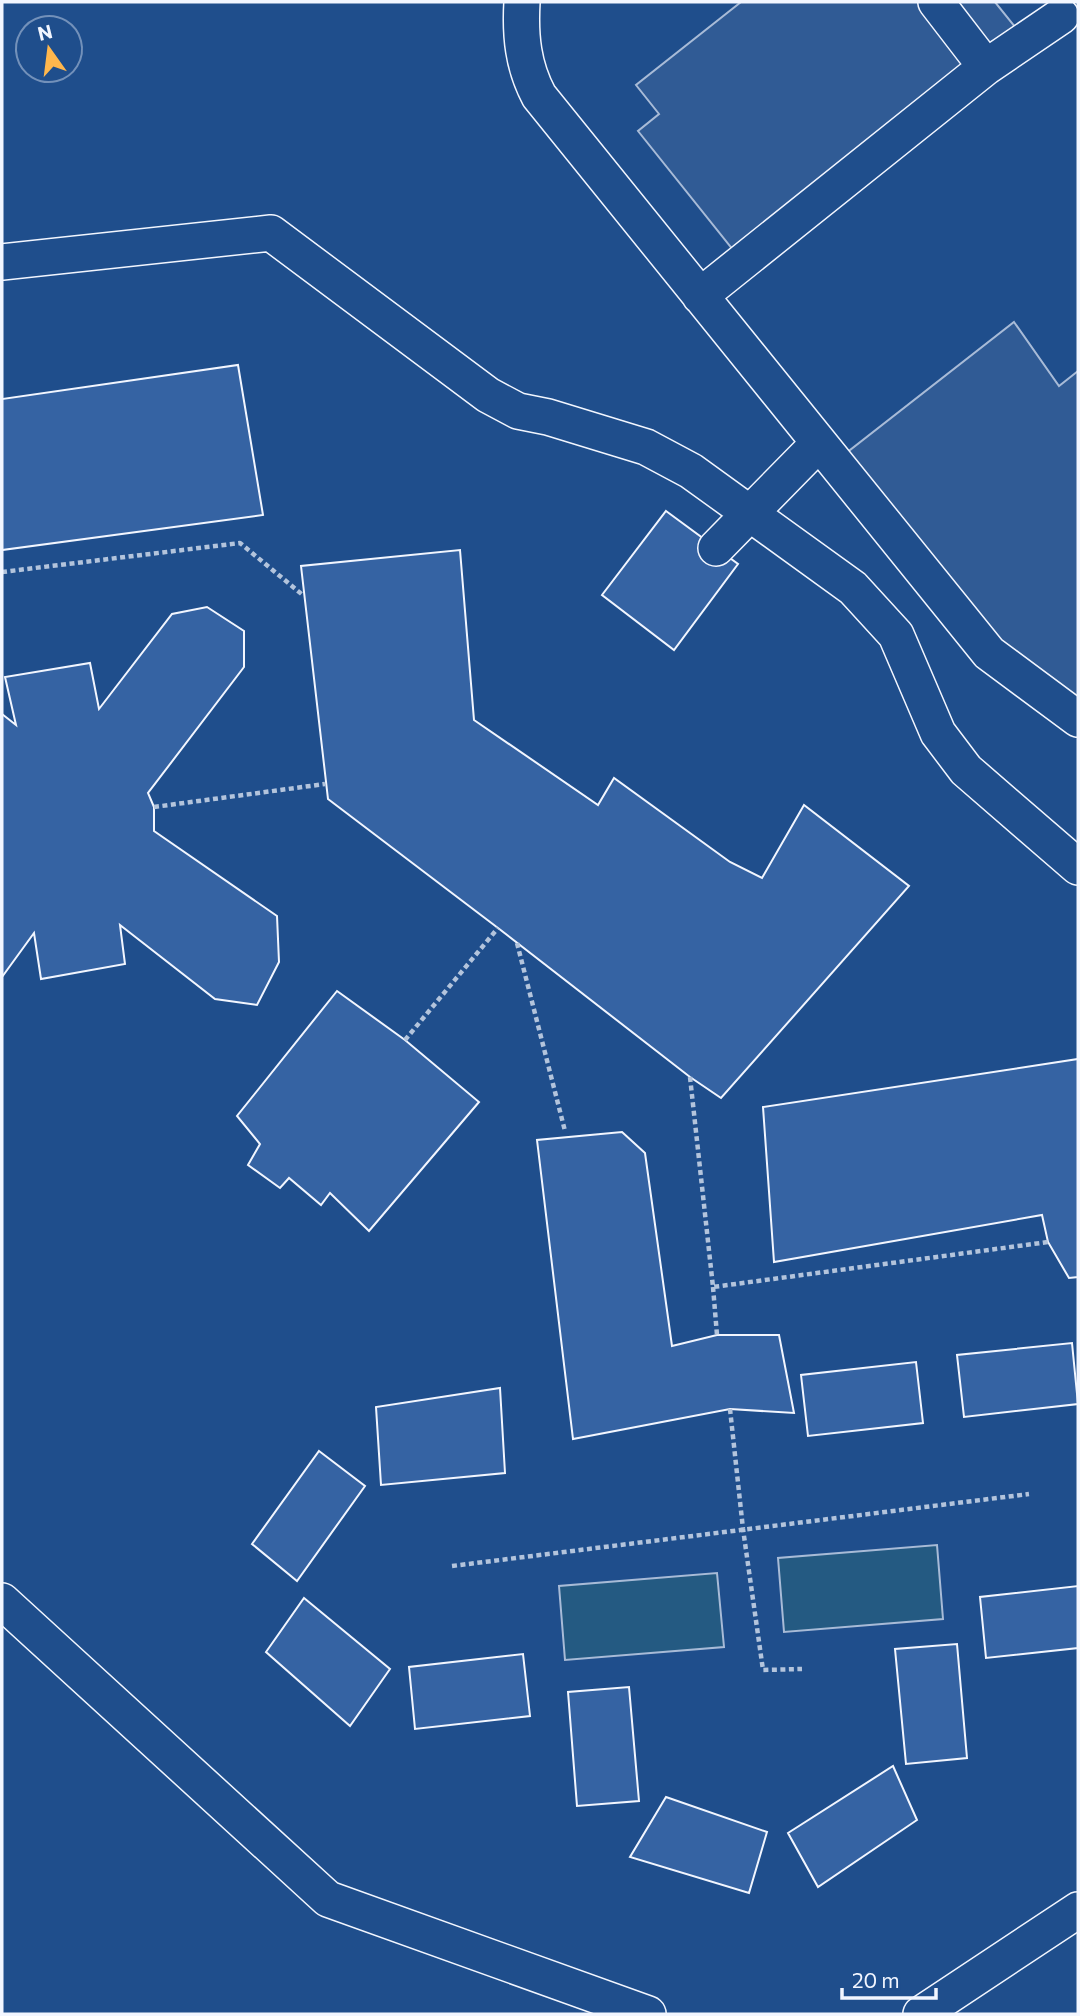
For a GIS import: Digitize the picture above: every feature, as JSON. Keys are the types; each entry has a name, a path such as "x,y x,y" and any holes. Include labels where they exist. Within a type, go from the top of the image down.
{"street":[{"path":"522,2 520,26 524,50 529,77 539,96 989,653 1078,719"},
{"path":"936,2 986,67"},
{"path":"701,296 986,67 1064,18"},
{"path":"2,262 271,233 488,395 518,411 548,417 646,447 691,471 853,588 896,635 938,733 966,770 1078,867"},
{"path":"716,548 819,443"},
{"path":"2,1601 328,1899 648,2014"},
{"path":"921,2014 1078,1910"}],"path":[{"path":"2,572 240,543 304,596"},
{"path":"154,807 325,784"},
{"path":"405,1040 498,928"},
{"path":"517,943 565,1131"},
{"path":"690,1077 717,1335"},
{"path":"713,1287 1048,1242"},
{"path":"730,1409 743,1529 763,1670 802,1669"},
{"path":"452,1566 1029,1494"}],"shaded area":[{"path":"741,2 995,2 1016,28 734,251 638,131 659,114 636,85"},
{"path":"1014,322 1059,386 1078,371 1078,700 1000,643 845,454"},
{"path":"937,1545 943,1619 784,1632 778,1558"},
{"path":"717,1573 724,1647 565,1660 559,1586"}],"building":[{"path":"238,365 263,515 2,550 2,399"},
{"path":"666,511 738,564 674,650 602,595"},
{"path":"460,550 474,720 598,805 614,778 730,862 762,878 804,805 909,886 721,1098 328,799 301,566"},
{"path":"207,607 244,631 244,667 148,793 154,807 154,831 277,916 279,962 257,1005 215,999 120,925 125,964 41,979 34,933 2,977 2,714 16,725 5,677 90,663 99,709 172,614"},
{"path":"337,991 405,1040 479,1102 369,1231 330,1193 321,1205 289,1178 280,1188 248,1165 260,1144 237,1116"},
{"path":"1078,1059 1078,1277 1069,1278 1048,1242 1042,1215 774,1262 763,1107"},
{"path":"622,1132 645,1153 672,1346 717,1335 779,1335 794,1413 730,1409 573,1439 537,1140"},
{"path":"1072,1343 1078,1404 964,1417 957,1355"},
{"path":"916,1362 923,1423 808,1436 801,1375"},
{"path":"500,1388 505,1473 381,1485 376,1407"},
{"path":"319,1451 365,1486 297,1581 252,1544"},
{"path":"1078,1586 1078,1648 986,1658 980,1597"},
{"path":"304,1598 390,1669 350,1726 266,1652"},
{"path":"957,1644 967,1758 906,1764 895,1649"},
{"path":"523,1654 530,1716 415,1729 409,1667"},
{"path":"629,1687 639,1801 577,1806 568,1692"},
{"path":"893,1766 917,1820 818,1887 788,1833"},
{"path":"666,1797 767,1832 749,1893 630,1857"}]}
